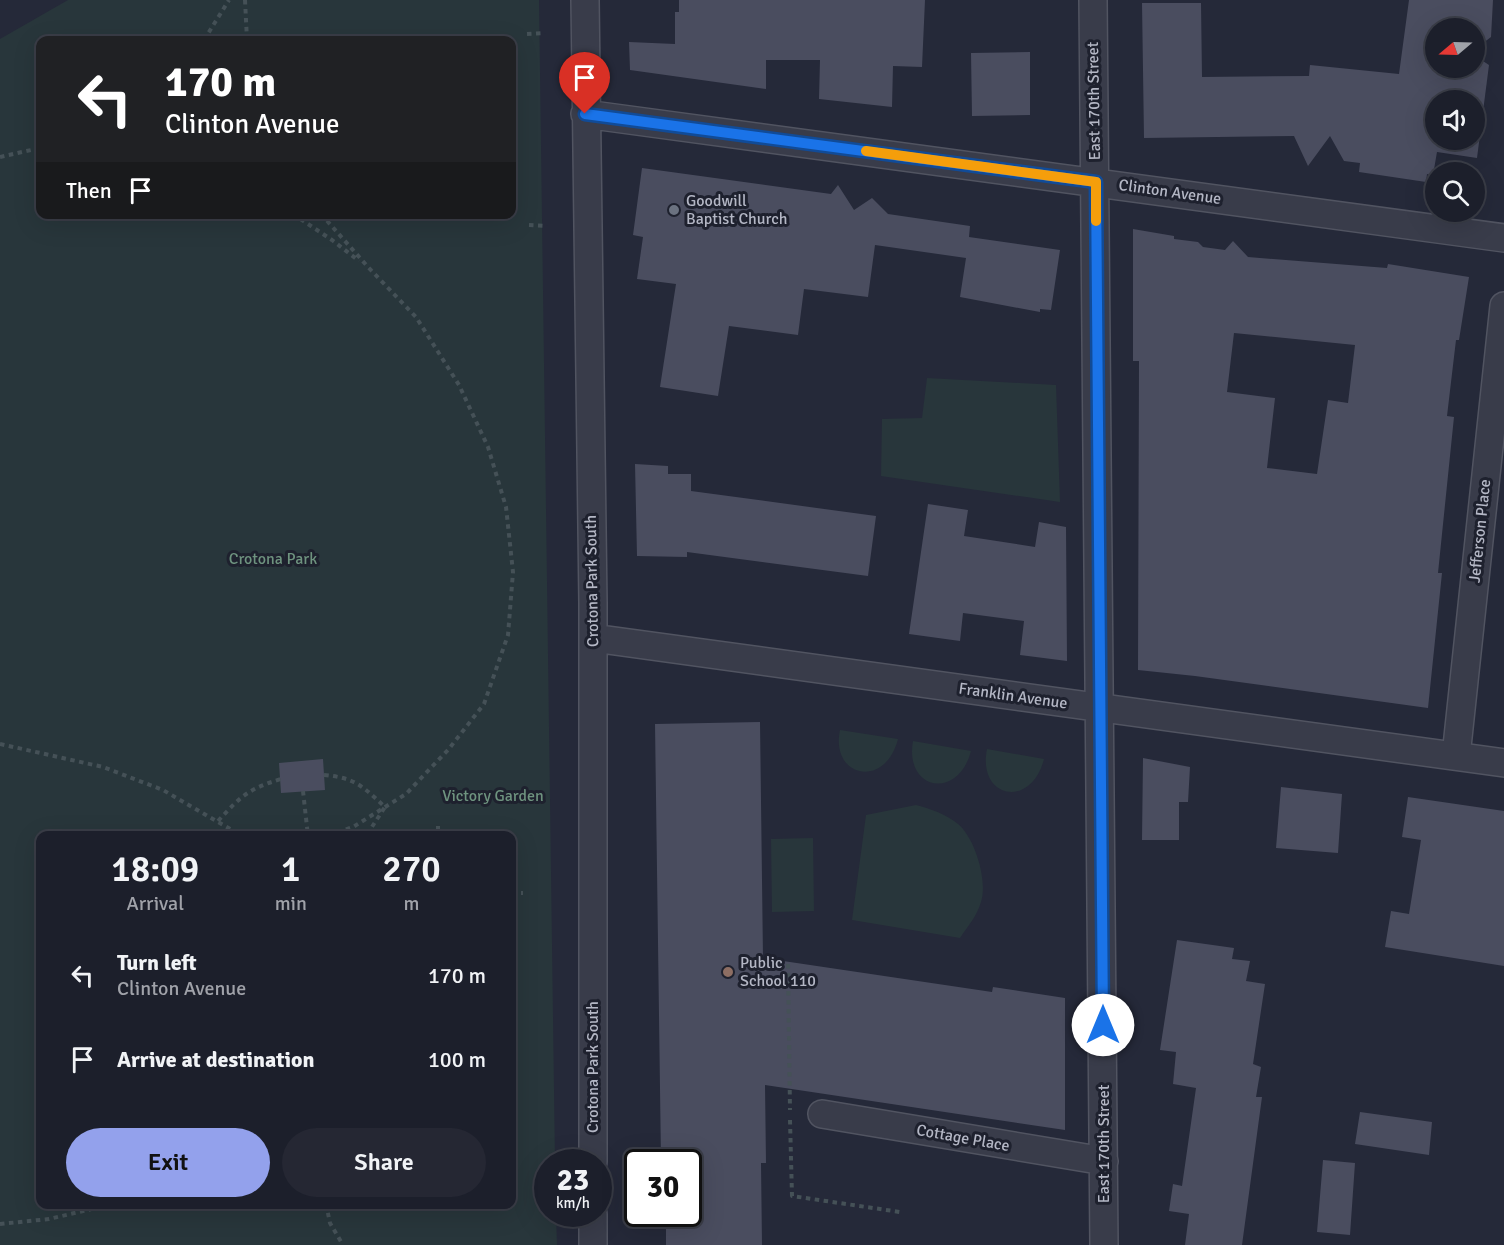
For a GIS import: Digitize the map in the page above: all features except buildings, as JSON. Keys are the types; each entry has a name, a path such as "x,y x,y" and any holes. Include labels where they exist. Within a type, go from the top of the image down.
{"street":[{"name":"Crotona Park South","path":"585,0 593,638 593,1149"},
{"name":"East 170th Street","path":"1093,0 1104,1245"},
{"name":"Clinton Avenue","path":"585,114 1504,238"},
{"name":"Jefferson Place","path":"1455,756 1504,306"},
{"name":"Franklin Avenue","path":"593,638 1504,763"},
{"name":"Cottage Place","path":"822,1114 1104,1161"},
{"path":"593,1227 593,1245"}],"path":[{"path":"206,36 229,0"},
{"path":"245,0 247,36"},
{"path":"527,34 545,33"},
{"path":"0,157 36,149"},
{"path":"300,219 368,267"},
{"path":"325,219 416,317 459,385 488,447 506,507 513,572 508,635 484,704 448,750 406,794 353,827 341,831"},
{"path":"529,225 547,226"},
{"path":"0,744 103,767 163,790 235,831"},
{"path":"324,775 346,777 366,789 385,807"},
{"path":"218,821 237,801 256,786 281,778"},
{"path":"303,791 307,831"},
{"path":"369,831 385,807"},
{"path":"438,826 438,831"},
{"path":"516,893 523,893"},
{"path":"787,983 788,964"},
{"path":"0,1224 49,1219 92,1209"},
{"path":"327,1209 330,1223 343,1245"}],"green space":[{"name":"Crotona Park","path":"68,0 539,0 555,1149 534,1149 534,1227 556,1227 557,1245 0,1245 0,39"},
{"path":"927,378 1056,385 1060,502 881,476 882,419 922,418"},
{"path":"840,730 898,739 891,755 882,766 871,771 860,771 851,767 843,758 839,746"},
{"path":"913,741 971,751 964,767 955,777 945,783 934,783 924,779 916,770 912,758"},
{"path":"987,749 1044,759 1037,775 1028,786 1018,791 1007,792 997,787 990,778 986,766"},
{"path":"916,805 938,812 958,824 975,849 983,893 975,916 960,938 852,920 866,815"},
{"path":"813,838 814,911 772,912 771,839"}],"slow traffic":[{"path":"866,151 1096,182 1096,221"}],"place":[{"name":"Goodwill Baptist Church","path":"674,210"},
{"name":"Public School 110","path":"728,972"}],"route":[{"path":"585,114 1096,182 1103,1025"}],"park label":[{"name":"Victory Garden","path":"493,796"}]}
